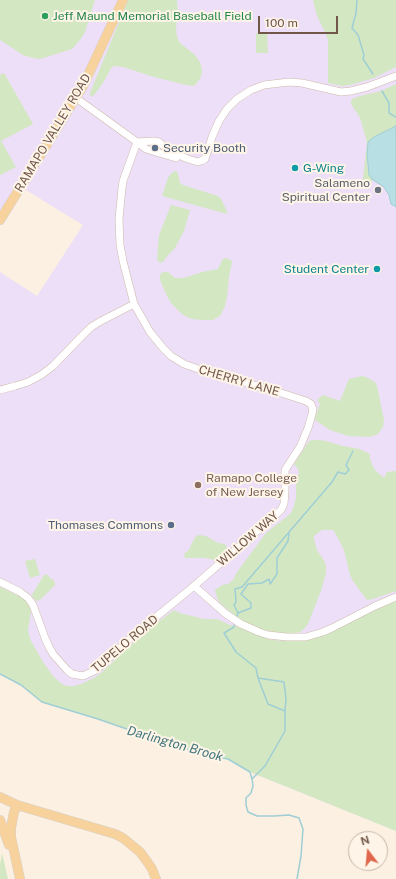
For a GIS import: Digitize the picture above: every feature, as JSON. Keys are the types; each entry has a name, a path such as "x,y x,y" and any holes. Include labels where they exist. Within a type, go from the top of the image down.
{"main road":[{"name":"RAMAPO VALLEY ROAD","path":"0,220 3,208 76,98 87,78 123,0"},
{"path":"0,797 17,805 115,834 123,838 146,860 156,879"},
{"path":"17,805 14,812 11,837 20,879"},
{"path":"0,820 18,870"}],"street":[{"path":"137,142 159,142 169,151 188,159 198,162 202,161 205,159 219,121 227,109 237,99 251,90 264,85 289,82 302,83 341,92 367,87 396,76"},
{"path":"76,98 146,149 188,159"},
{"path":"0,389 28,382 41,375 54,366 91,327 134,304 120,245 120,219 123,181 137,142"},
{"name":"CHERRY LANE","path":"134,304 155,340 171,356 184,364 204,372 272,390 311,404 313,411 308,428 300,447 291,461"},
{"name":"WILLOW WAY","path":"194,586 281,510 284,504 285,470 291,461"},
{"name":"TUPELO ROAD","path":"0,582 20,592 28,598 33,605 45,638 53,654 72,674 83,676 101,667 134,635 194,586"},
{"path":"194,586 226,614 241,624 263,634 278,637 306,637 323,632 396,597"}],"shaded area":[{"name":"Ramapo College of New Jersey","path":"0,0 396,0 396,831 250,772 228,759 202,754 42,702 21,685 0,674 0,272 37,296 83,225 21,187 0,220"}],"green space":[{"name":"Jeff Maund Memorial Baseball Field","path":"0,0 95,0 85,32 75,46 72,49 40,59 23,55 0,40"},
{"path":"128,0 177,0 177,37 180,43 195,55 200,62 202,70 201,77 196,84 193,86 186,85 115,66 112,67 94,95 92,97 90,95"},
{"path":"313,0 396,0 396,67 374,78 350,85 342,86 328,83 328,40 317,16"},
{"path":"256,33 267,33 268,53 256,53"},
{"path":"4,73 33,124 1,141 16,167 0,175 0,75"},
{"path":"396,84 396,126 374,137 368,142 367,165 369,175 373,180 362,188 367,143 359,116 351,104 351,101 352,99 381,91"},
{"path":"174,171 177,172 180,183 183,185 218,196 226,209 227,214 162,196 168,178"},
{"path":"171,205 190,210 184,231 175,248 163,262 160,263 157,258 159,235"},
{"path":"225,258 231,260 232,262 225,306 220,316 213,320 202,320 192,319 182,314 171,303 167,296 160,280 161,273 168,272 175,278 184,278 218,269 222,260"},
{"path":"362,376 375,382 377,386 384,420 383,427 378,434 370,437 348,436 330,430 315,420 320,404 317,400 323,395 340,401 349,379"},
{"path":"309,441 326,441 359,449 370,454 370,459 375,470 384,478 387,472 396,471 396,591 373,599 366,599 350,575 344,550 334,531 322,530 314,536 314,539 317,550 325,562 326,573 322,588 308,624 300,632 295,633 279,633 260,629 235,616 220,603 215,590 233,580 237,572 266,533 290,514 296,498 296,481 299,473 294,464"},
{"path":"196,536 206,536 218,543 225,544 227,548 226,551 216,560 205,558 185,558 184,554 189,550"},
{"path":"35,559 40,575 30,578 25,561"},
{"path":"46,574 54,581 55,585 40,600 36,601 32,595"},
{"path":"0,587 21,597 28,604 31,611 28,630 30,639 53,676 62,684 67,686 81,684 94,678 145,632 174,610 204,619 217,619 272,640 295,641 310,639 396,601 396,831 250,772 228,759 202,754 42,702 21,685 0,674"},
{"path":"2,853 8,879 0,879"}],"water":[{"path":"396,126 396,207 391,204 389,195 384,187 373,180 369,175 367,154 368,142 374,137"}],"waterway":[{"path":"357,0 356,13 352,28 358,35 364,55 363,59 373,74"},
{"path":"382,91 389,103 389,113 396,117"},
{"path":"237,616 238,613 234,605 236,602 235,589 242,587 332,482 338,472 345,474 349,470 346,465 353,451"},
{"path":"238,613 251,608 251,603 241,594 248,584 262,583 269,579 270,584 277,574 277,558 288,541 289,533"},
{"path":"234,625 234,627 224,633 236,652 256,668 258,678 268,704 285,711 285,731 265,766 252,779"},
{"name":"Darlington Brook","path":"0,674 21,685 42,702 202,754 228,759 250,772 253,786 251,793 246,798 248,812 257,816 289,815 299,818 303,829 301,856 297,879"},
{"path":"258,678 284,682 286,699 285,710"}],"place":[{"name":"Jeff Maund Memorial Baseball Field","path":"45,16"},
{"name":"Security Booth","path":"155,148"},
{"name":"G-Wing","path":"295,168"},
{"name":"Salameno Spiritual Center","path":"378,190"},
{"name":"Student Center","path":"377,269"},
{"name":"Ramapo College of New Jersey","path":"198,485"},
{"name":"Thomases Commons","path":"171,525"}]}
